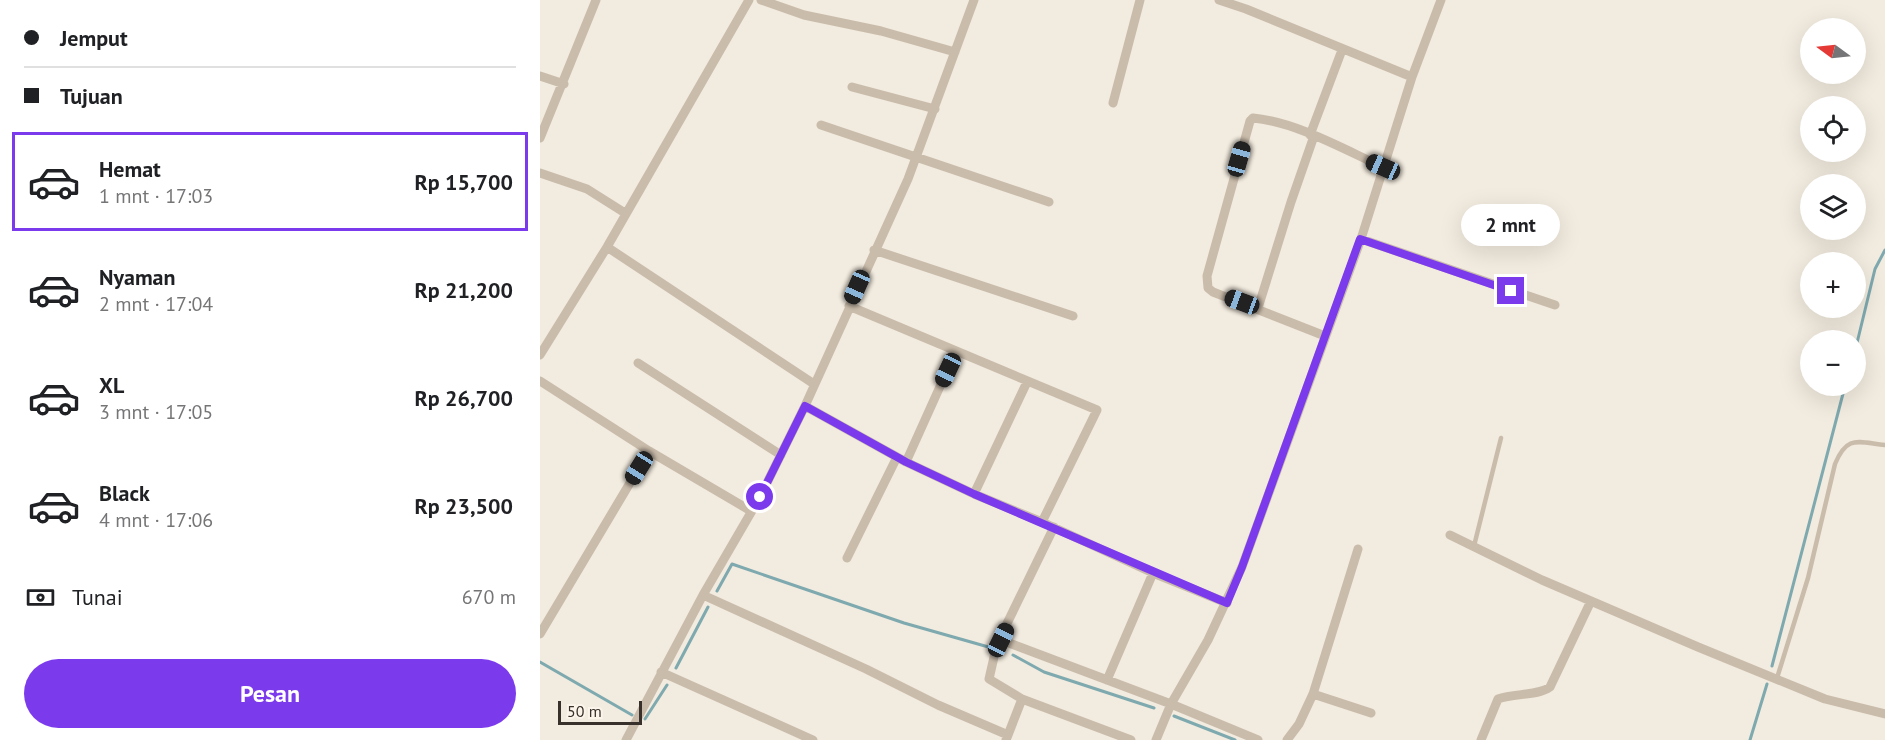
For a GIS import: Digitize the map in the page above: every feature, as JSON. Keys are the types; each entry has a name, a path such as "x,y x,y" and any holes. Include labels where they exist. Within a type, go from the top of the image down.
{"street":[{"path":"540,138 564,84 596,0"},
{"path":"540,355 607,247 749,0"},
{"path":"760,0 804,15 881,31 955,52"},
{"path":"626,740 703,595 751,511 805,406 917,156 974,0"},
{"path":"1113,103 1140,0"},
{"path":"1219,0 1412,77"},
{"path":"1156,740 1171,704 1227,603 1242,567 1360,239 1412,77 1440,0"},
{"path":"1258,308 1312,135 1342,50"},
{"path":"540,76 564,84"},
{"path":"852,87 935,109"},
{"path":"1325,336 1213,292 1208,288 1207,276 1250,122 1253,118 1267,120 1312,135 1383,167"},
{"path":"821,125 1049,202"},
{"path":"540,173 587,189 625,213"},
{"path":"1360,239 1555,305"},
{"path":"607,247 814,384"},
{"path":"874,250 1073,316"},
{"path":"849,306 1097,410 1042,522"},
{"path":"847,558 956,351"},
{"path":"638,363 781,455"},
{"path":"540,381 649,451 751,511"},
{"path":"974,494 1027,382"},
{"path":"805,406 901,459 974,494 1227,603"},
{"path":"540,634 649,451"},
{"path":"1054,527 1001,640 997,644 989,679 1022,699 1131,740"},
{"path":"1450,535 1542,580 1825,699 1885,714"},
{"path":"1287,740 1299,724 1312,694 1358,549"},
{"path":"1107,680 1153,573"},
{"path":"703,595 866,669 1007,737 1022,699"},
{"path":"1481,740 1498,699 1545,691 1550,687 1591,601"},
{"path":"1001,640 1171,704 1258,740"},
{"path":"661,672 813,740"},
{"path":"1312,694 1371,713"}],"lane":[{"path":"1474,546 1501,438"},
{"path":"1777,678 1808,578 1835,464 1841,450 1847,444 1858,442 1885,445"}],"waterway":[{"path":"1860,330 1875,269 1885,250"},
{"path":"1772,666 1842,396"},
{"path":"717,591 732,564 904,623 992,648"},
{"path":"676,668 708,607"},
{"path":"1013,655 1044,672 1154,708"},
{"path":"540,662 632,715"},
{"path":"1750,740 1767,684"},
{"path":"645,719 667,685"},
{"path":"1174,716 1235,740"}],"route":[{"path":"760,497 805,406 906,462 974,494 1042,522 1090,546 1227,603 1360,239 1511,291"}]}
